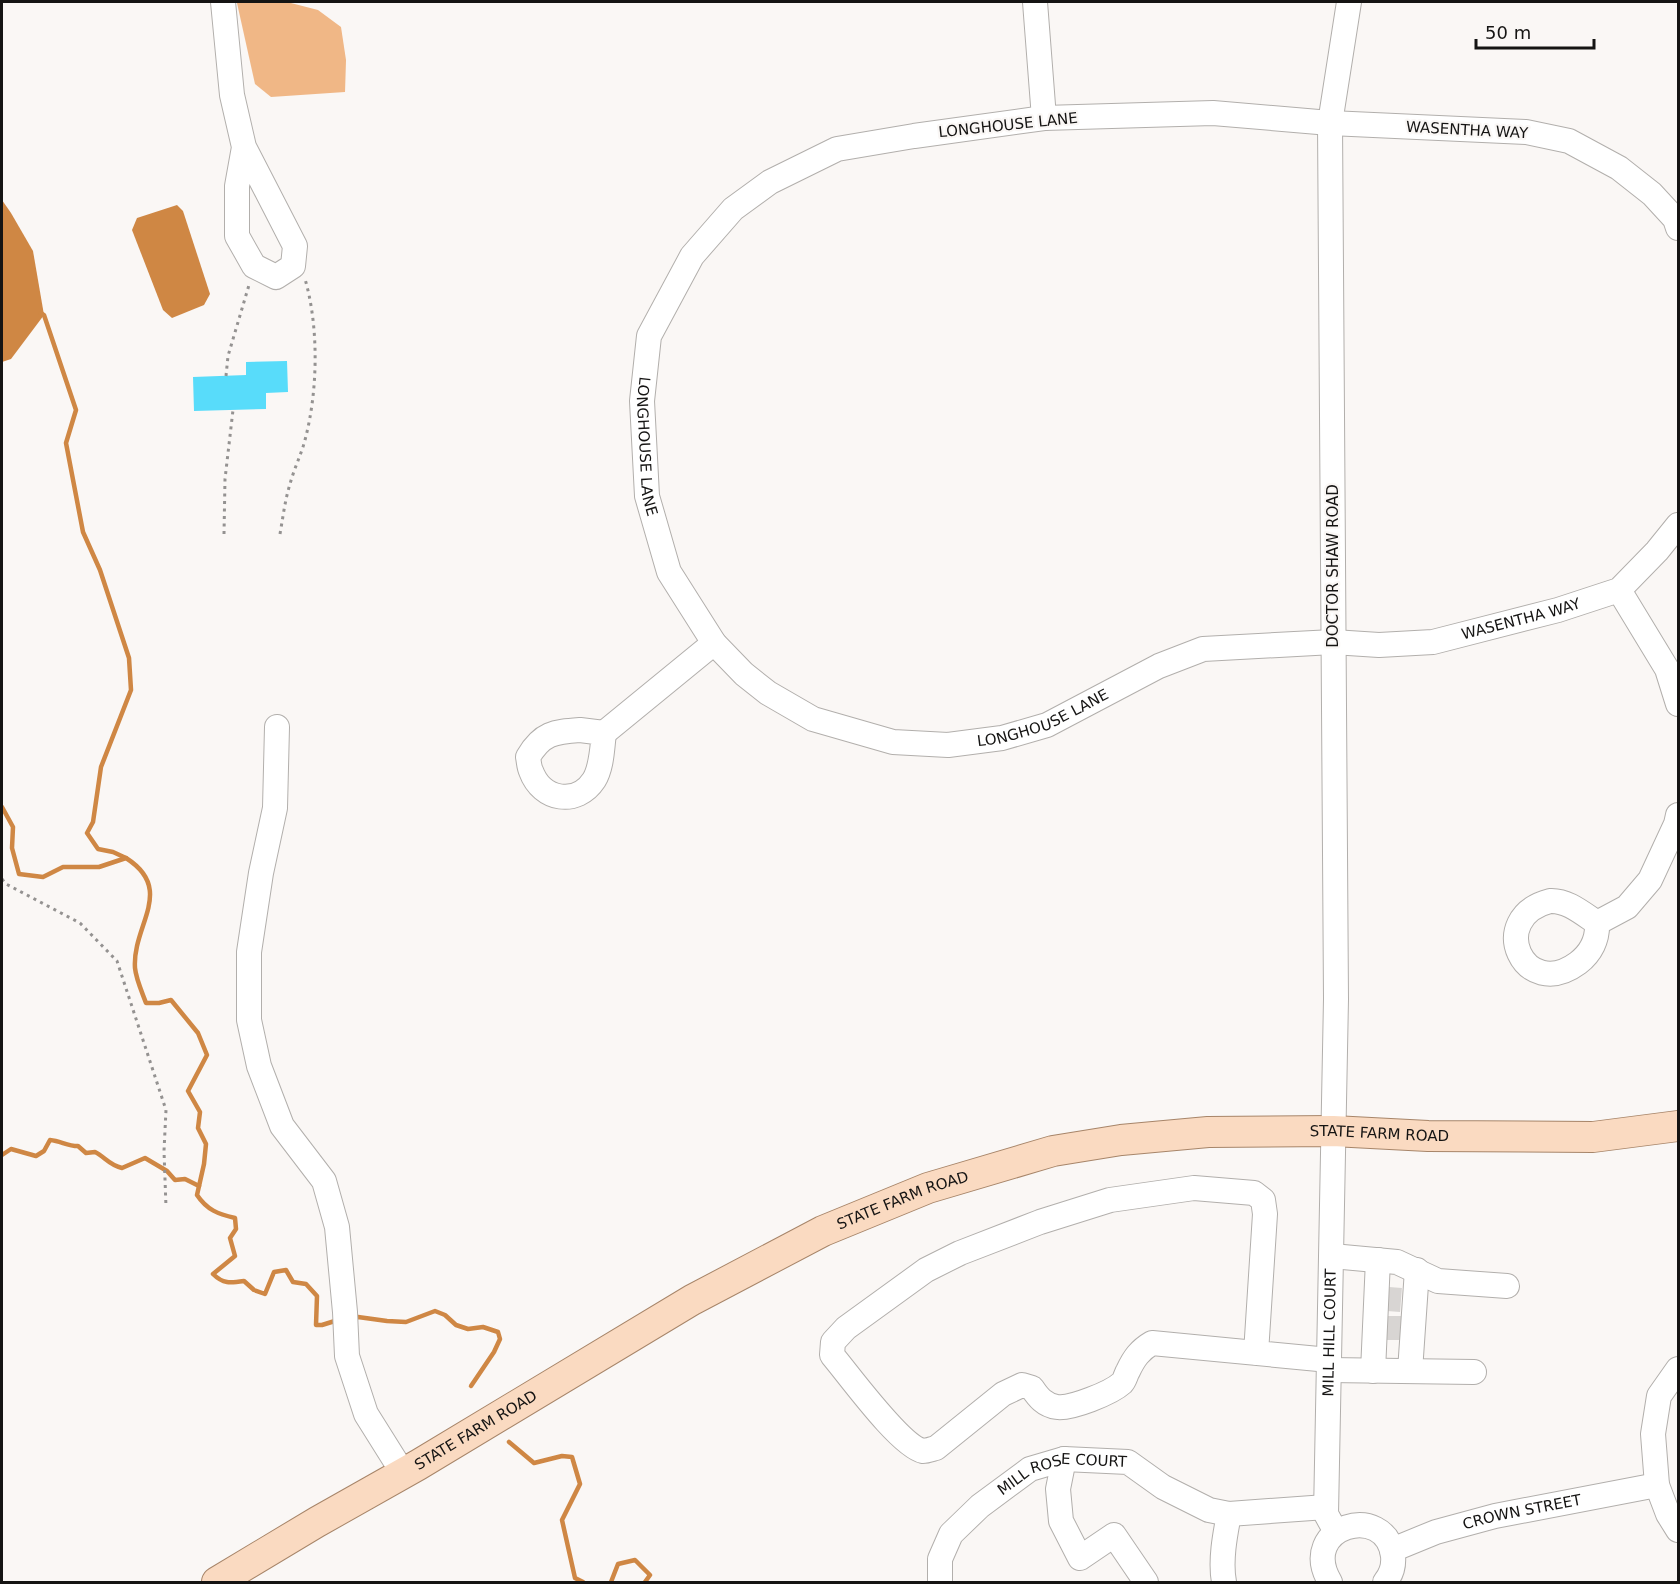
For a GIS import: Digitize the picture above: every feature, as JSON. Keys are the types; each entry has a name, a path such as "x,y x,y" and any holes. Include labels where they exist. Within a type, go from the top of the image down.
{"main road":[{"name":"STATE FARM ROAD","path":"218,1582 701,1295 823,1231 917,1192 1053,1151 1121,1140 1208,1132 1334,1131 1428,1136 1593,1137 1678,1126"}],"street":[{"path":"223,2 232,95 244,147 296,246 293,266 276,277 254,266 237,236 237,186 244,147"},
{"path":"1035,2 1044,118"},
{"name":"DOCTOR SHAW ROAD","path":"1334,1131 1330,123 1348,2"},
{"name":"LONGHOUSE LANE","path":"1330,123 1213,112 1044,118 837,149 761,188 733,209 692,256 649,336 642,401 647,496 669,572 714,643 744,674 760,687 813,719 893,742 948,744 1002,738 1047,724 1159,666 1203,649 1333,642"},
{"name":"WASENTHA WAY","path":"1330,123 1526,132 1569,141 1618,168 1652,194 1677,221"},
{"name":"WASENTHA WAY","path":"1333,642 1379,645 1433,642 1558,610 1619,590 1657,551 1678,525"},
{"path":"1619,590 1666,669 1678,704"},
{"path":"604,733 714,643"},
{"path":"277,727 275,808 261,873 249,952 249,1020 259,1066 282,1126 324,1181 337,1227 347,1356 366,1414 403,1473"},
{"path":"1597,923 1628,907 1650,880 1677,824 1678,815"},
{"name":"MILL HILL COURT","path":"1334,1131 1326,1514 1336,1532"},
{"path":"1256,1353 1265,1214 1263,1200 1254,1193 1194,1188 1110,1200 1040,1222 960,1254 926,1270 846,1328 833,1342 832,1355 896,1432 914,1447 924,1451 936,1448 1003,1394 1022,1385 1032,1388 1040,1400 1056,1407 1069,1406 1101,1395 1122,1383 1141,1349 1152,1343 1256,1353 1373,1371 1474,1372"},
{"path":"1332,1256 1397,1262 1438,1281 1507,1286"},
{"path":"1378,1260 1395,1300 1394,1328 1410,1371"},
{"path":"1373,1371 1394,1328 1395,1300 1417,1270"},
{"path":"1678,1370 1659,1396 1653,1434 1657,1485 1668,1514 1678,1530"},
{"path":"1064,1459 1058,1489 1061,1521 1080,1558 1114,1535 1146,1582"},
{"name":"MILL ROSE COURT","path":"940,1582 940,1559 951,1534 980,1506 1030,1469 1064,1459 1128,1462 1163,1487 1209,1510 1229,1514 1326,1507"},
{"name":"CROWN STREET","path":"1392,1550 1436,1532 1495,1516 1657,1485"},
{"path":"1224,1582 1222,1575 1225,1534 1229,1514"},
{"path":"1330,1582 1324,1573 1322,1562 1323,1551 1328,1540 1336,1532 1357,1525 1369,1526 1379,1532 1392,1550 1392,1570 1385,1582"}],"path":[{"path":"280,534 289,484 305,439 313,392 315,344 309,293 296,246"},
{"path":"226,376 228,356 254,266"},
{"path":"224,534 225,479 233,410"},
{"path":"2,879 6,884 80,923 117,961 166,1110 164,1150 166,1207"}],"shaded area":[{"path":"287,2 318,10 341,27 346,60 345,92 271,97 255,84 237,3"},
{"path":"2,200 33,251 44,315 11,359 2,362"},
{"path":"177,205 183,211 210,294 204,305 172,318 163,310 132,230 137,218"}],"building":[{"path":"287,361 288,392 266,393 266,409 194,411 193,377 246,375 246,362"}],"waterway":[{"path":"41,313 44,315 76,410 66,443 83,532 100,570 129,658 131,690 101,767 93,822 87,833 98,849 126,858"},
{"path":"2,807 13,827 12,848 19,874 43,877 63,867 99,867 126,858 141,870 148,883 150,896 136,952 135,968 139,986 146,1003 171,1000 198,1033 207,1055 188,1091 200,1112 198,1128 206,1144 197,1195 213,1211 235,1218 236,1229 230,1238 235,1256 213,1274 227,1282 244,1281 254,1290 265,1294 274,1272 286,1270 293,1282 306,1284 317,1296 316,1325 338,1320"},
{"path":"2,1155 11,1149 36,1156 44,1151 50,1140 78,1146 86,1153 95,1152 122,1168 145,1158 167,1171 175,1180 185,1179 199,1186"},
{"path":"352,1318 406,1322 435,1311 445,1315 456,1325 468,1329 483,1327 498,1332 500,1339 494,1352 471,1386"},
{"path":"509,1442 534,1463 562,1456 572,1457 580,1484 562,1520 575,1578 583,1582"},
{"path":"611,1582 618,1564 635,1560 650,1575 645,1582"}],"tunnel":[{"path":"1388,1299 1401,1300"},
{"path":"1387,1328 1401,1328"}]}
